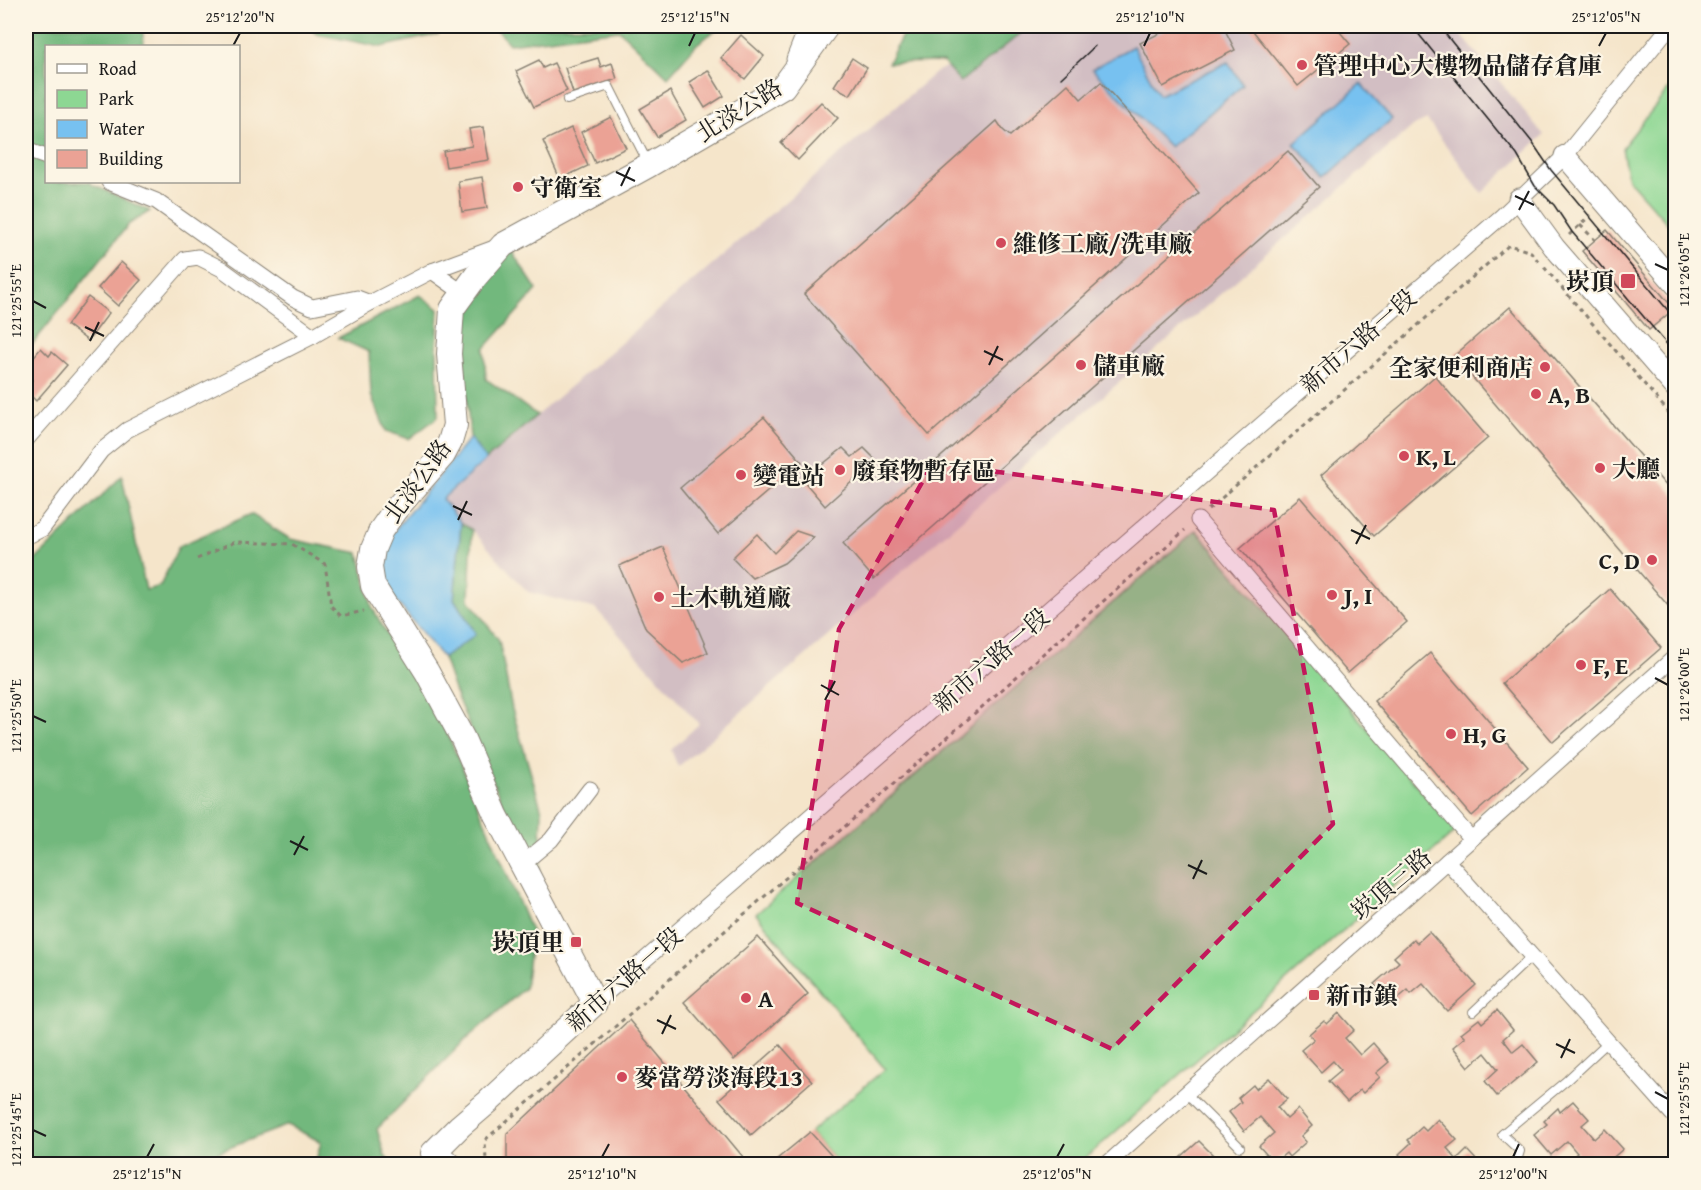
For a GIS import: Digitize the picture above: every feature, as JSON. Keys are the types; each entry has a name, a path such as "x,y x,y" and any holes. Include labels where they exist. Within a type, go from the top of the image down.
{"main road":[{"name":"北淡公路","path":"596,1003 521,865 496,815 463,739 427,672 373,586 370,567 373,549 381,530 395,510 443,455 450,442 455,425 449,354 452,309 503,245 649,165 783,87 827,26"},
{"name":"新市六路一段","path":"449,1164 434,1154 460,1126 596,1003"}],"street":[{"path":"783,87 807,26"},
{"name":"新市六路一段","path":"596,1003 1485,231 1565,156 1670,26"},
{"path":"26,150 45,157"},
{"path":"1565,156 1676,285"},
{"path":"111,183 156,201 293,298 312,306 357,298 370,303"},
{"path":"1519,199 1554,247 1676,388"},
{"path":"26,537 42,529 101,452 127,430 313,336 432,271 503,245"},
{"path":"26,440 185,259 198,257 222,269 313,336"},
{"path":"432,271 463,293"},
{"path":"1197,520 1471,839"},
{"path":"1447,861 1676,656"},
{"path":"521,865 551,840 590,789"},
{"name":"崁頂三路","path":"1107,1164 1447,861 1676,1118"}],"lane":[{"path":"567,100 609,86 649,165"},
{"path":"1473,1012 1532,956"},
{"path":"1516,1164 1520,1151 1502,1134 1567,1080 1608,1041"},
{"path":"1186,1093 1240,1147"}],"path":[{"path":"1554,247 1605,203"},
{"path":"1580,225 1595,240"},
{"path":"491,1164 486,1161 484,1140 1197,520 1509,245 1531,252 1676,421"},
{"path":"197,559 235,542 292,544 325,564 331,606 341,616 387,607"}],"highlighted area":[{"path":"933,463 1274,510 1333,824 1112,1049 797,903 839,629"}],"shaded area":[{"path":"1029,26 1454,26 1544,135 1482,193 1427,120 1412,127 678,767 671,750 699,724 596,609 528,592 472,530 461,523 442,499 936,72"}],"green space":[{"path":"26,26 142,26 144,45 45,45 45,183 91,183 150,211 129,224 26,352"},
{"path":"306,26 397,26 439,34 381,47 317,34"},
{"path":"494,26 721,26 697,44 668,77 619,30 509,44"},
{"path":"907,26 1030,26 960,82 943,62 888,63"},
{"path":"1675,81 1675,232 1628,179 1622,148"},
{"path":"511,250 537,290 484,349 486,379 537,415 486,460 470,438 461,327 468,299"},
{"path":"420,295 439,309 438,417 409,439 386,431 371,395 369,352 338,338"},
{"path":"122,476 146,590 160,586 179,546 251,514 290,539 359,553 372,607 393,645 421,680 446,730 532,933 525,988 465,1040 377,1129 385,1156 391,1164 315,1164 321,1142 288,1125 221,1151 195,1164 26,1164 26,569"},
{"path":"461,523 472,530 469,600 499,640 512,709 542,811 540,871 511,824 454,690 443,658 476,634 454,599"},
{"path":"1196,530 1456,831 1079,1164 839,1164 810,1132 885,1069 756,914"}],"water":[{"path":"1133,46 1159,95 1228,62 1243,85 1170,147 1092,69"},
{"path":"1361,84 1392,119 1325,178 1294,143"},
{"path":"470,438 486,460 442,499 461,523 454,599 476,634 443,658 391,595 382,556 384,543"}],"building":[{"path":"1174,26 1223,26 1235,50 1163,87 1140,43"},
{"name":"管理中心大樓物品儲存倉庫","path":"1249,26 1335,26 1350,44 1298,86"},
{"path":"741,35 764,56 745,79 721,58"},
{"path":"598,58 601,67 612,63 617,79 573,93 565,68"},
{"path":"852,58 867,68 850,95 834,86"},
{"path":"539,60 543,68 554,63 567,91 534,107 516,71"},
{"path":"708,70 724,96 705,108 689,82"},
{"name":"維修工廠/洗車廠","path":"1101,82 1199,193 929,435 804,294 997,121 1010,136 1068,84 1081,99"},
{"path":"670,91 686,120 657,137 640,109"},
{"path":"821,102 838,118 798,160 781,143"},
{"path":"611,117 626,148 595,163 581,132"},
{"path":"483,127 489,160 446,167 443,151 472,146 469,129"},
{"path":"571,128 588,166 560,179 543,141"},
{"name":"儲車廠","path":"1288,151 1319,187 874,579 843,543"},
{"path":"482,177 487,208 462,212 458,181"},
{"path":"1607,230 1674,309 1649,330 1582,251"},
{"path":"121,262 141,280 118,306 98,288"},
{"path":"88,297 109,313 88,341 67,325"},
{"path":"1510,307 1676,497 1676,615 1454,356"},
{"path":"41,348 49,356 52,352 67,365 36,401 26,391 32,380 26,375 26,366"},
{"name":"K, L","path":"1435,376 1488,438 1374,536 1321,475"},
{"name":"變電站","path":"764,417 802,462 718,534 680,488"},
{"name":"廢棄物暫存區","path":"843,448 852,457 864,448 876,460 825,506 803,480"},
{"name":"J, I","path":"1300,497 1407,622 1348,673 1240,548"},
{"path":"796,531 814,537 784,563 752,578 732,558 757,534 774,553"},
{"name":"土木軌道廠","path":"663,547 708,652 683,663 646,629 619,566"},
{"name":"F, E","path":"1610,589 1661,648 1553,742 1502,683"},
{"name":"H, G","path":"1430,653 1528,767 1472,816 1374,701"},
{"path":"1429,932 1476,985 1447,1011 1423,984 1411,994 1408,990 1391,1004 1374,984 1399,962 1394,957 1414,939 1417,943"},
{"name":"A","path":"758,937 808,994 734,1060 684,1002"},
{"path":"1497,1010 1513,1030 1503,1039 1513,1052 1523,1044 1538,1062 1497,1096 1485,1081 1498,1069 1485,1053 1469,1067 1453,1047 1465,1037 1461,1033 1479,1019 1482,1023"},
{"path":"1339,1013 1354,1030 1345,1038 1360,1055 1373,1043 1389,1062 1376,1073 1380,1077 1363,1093 1360,1090 1347,1102 1328,1081 1341,1070 1333,1061 1321,1072 1301,1050 1314,1039 1309,1034 1324,1021 1327,1024"},
{"name":"麥當勞淡海段13","path":"629,1020 749,1164 514,1164 507,1160 507,1134"},
{"path":"780,1045 812,1081 751,1135 719,1099"},
{"path":"1269,1078 1287,1099 1277,1107 1287,1119 1298,1109 1312,1126 1301,1136 1306,1142 1289,1157 1286,1153 1274,1163 1259,1146 1274,1133 1260,1117 1244,1131 1229,1112 1241,1102 1238,1098 1253,1085 1256,1089"},
{"path":"1573,1101 1589,1119 1582,1125 1594,1139 1605,1129 1623,1149 1609,1161 1612,1164 1565,1164 1577,1153 1567,1141 1551,1155 1534,1135 1547,1124 1544,1121 1558,1108 1560,1112"},
{"path":"1438,1119 1457,1140 1447,1148 1457,1160 1467,1150 1480,1164 1435,1164 1430,1159 1423,1164 1407,1164 1399,1154 1411,1143 1408,1140 1422,1127 1426,1131"},
{"name":"麥當勞淡海段13","path":"810,1132 839,1164 771,1164"},
{"path":"1199,1141 1217,1159 1211,1164 1173,1164"}],"tram line":[{"path":"1412,26 1517,155 1535,186 1554,205 1572,232 1676,355"},
{"path":"1439,26 1532,142 1551,170 1676,320"},
{"path":"1061,78 1095,46"}],"place":[{"name":"管理中心大樓物品儲存倉庫","path":"1302,65"},
{"name":"守衛室","path":"518,187"},
{"name":"維修工廠/洗車廠","path":"1001,243"},
{"name":"崁頂","path":"1628,281"},
{"name":"儲車廠","path":"1081,365"},
{"name":"全家便利商店","path":"1545,367"},
{"name":"A, B","path":"1536,394"},
{"name":"K, L","path":"1404,456"},
{"name":"大廳","path":"1600,468"},
{"name":"廢棄物暫存區","path":"840,470"},
{"name":"變電站","path":"741,475"},
{"name":"C, D","path":"1652,560"},
{"name":"J, I","path":"1332,595"},
{"name":"土木軌道廠","path":"659,597"},
{"name":"F, E","path":"1581,665"},
{"name":"H, G","path":"1451,734"},
{"name":"崁頂里","path":"576,942"},
{"name":"新市鎮","path":"1314,995"},
{"name":"A","path":"746,998"},
{"name":"麥當勞淡海段13","path":"622,1077"}]}
